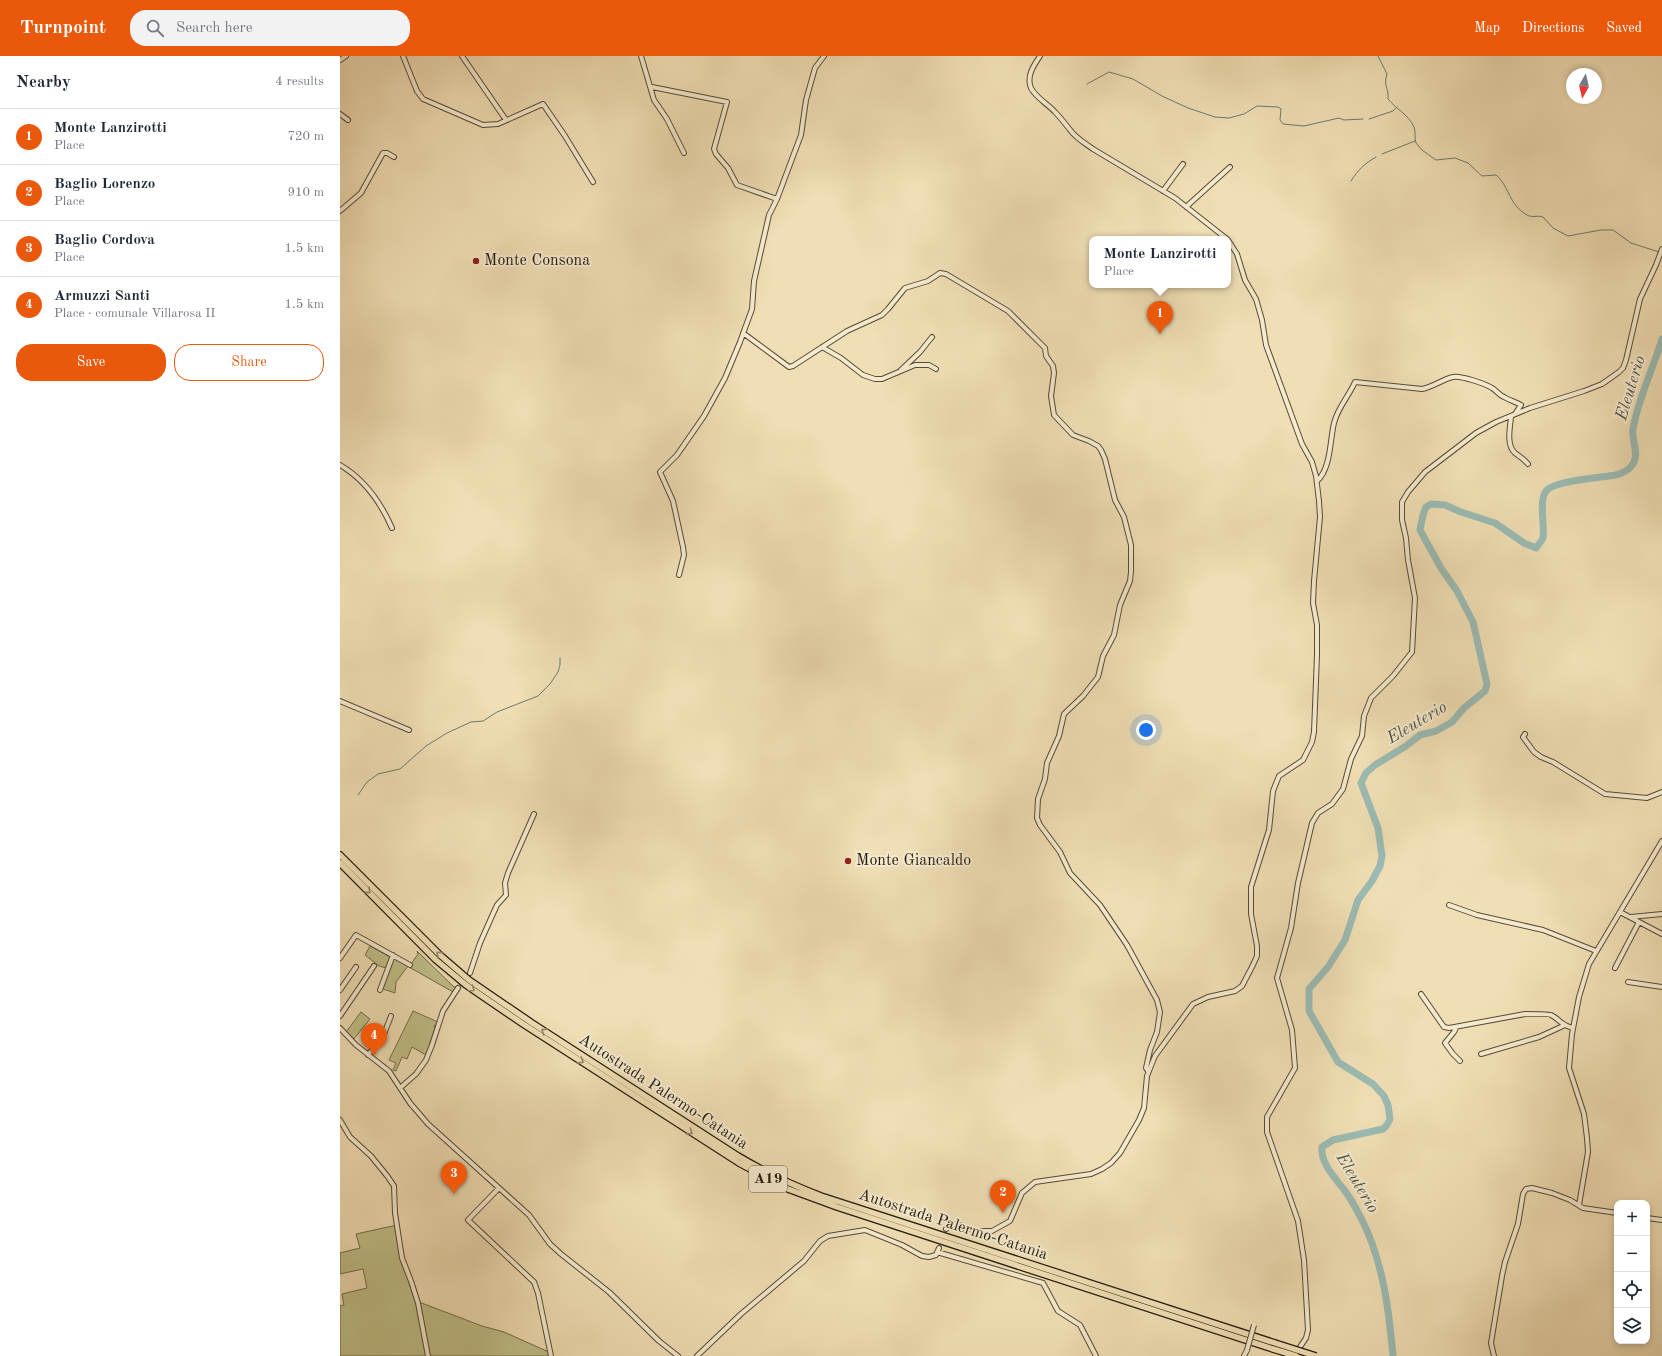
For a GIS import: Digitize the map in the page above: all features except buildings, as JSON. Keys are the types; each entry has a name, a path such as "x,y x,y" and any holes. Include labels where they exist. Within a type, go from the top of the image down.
{"highway":[{"name":"Autostrada Palermo-Catania","path":"340,855 440,955 469,980 532,1023 738,1156 775,1177 821,1196 879,1216 1274,1346"},
{"name":"Autostrada Palermo-Catania","path":"340,863 436,960 466,985 523,1024 706,1142 765,1178 788,1189 837,1207 1274,1346"},
{"name":"A19","path":"1274,1346 1295,1356"},
{"name":"A19","path":"1274,1346 1316,1356"}],"street":[{"path":"340,60 346,56"},
{"path":"402,56 417,91 423,99 483,125 498,124 543,104 565,136 593,182"},
{"path":"462,56 506,120"},
{"path":"641,56 652,87 654,100 667,119 684,153"},
{"path":"678,575 684,555 683,547 673,501 660,472 677,455 704,416 725,378 743,333 752,308 754,281 769,216 801,135 806,100 814,72 824,56"},
{"path":"1040,56 1031,71 1031,88 1080,140 1163,190 1223,236"},
{"path":"652,87 727,102 714,149 716,154 728,168 737,185 777,199"},
{"path":"340,114 348,120"},
{"path":"340,211 361,192 383,153 387,153 394,157"},
{"path":"1163,190 1182,164"},
{"path":"1186,207 1230,167"},
{"path":"946,1229 957,1224 975,1231 992,1231 1010,1221 1022,1192 1035,1182 1091,1174 1111,1163 1120,1153 1139,1120 1144,1108 1148,1071 1155,1056 1193,1004 1208,997 1235,991 1242,986 1257,956 1257,946 1251,914 1251,887 1269,830 1273,791 1279,776 1303,760 1312,742 1314,732 1317,625 1314,603 1314,581 1320,517 1317,481 1312,462 1302,444 1266,343 1256,299 1245,280 1237,254 1231,245"},
{"path":"1295,1356 1306,1338 1308,1330 1304,1260 1298,1221 1267,1132 1267,1117 1295,1068 1292,1030 1277,978 1291,928 1298,883 1312,822 1318,813 1332,804 1342,789 1351,759 1362,736 1364,716 1371,698 1393,676 1412,652 1415,598 1402,520 1402,502 1408,492 1425,472 1466,440 1496,422 1530,408 1602,384 1623,368 1640,298 1661,252"},
{"path":"743,333 788,367 793,366 847,331 882,315 905,288 928,281 940,273 946,274 1008,311 1045,348 1046,356 1053,366 1054,374 1051,396 1054,415 1073,435 1089,441 1101,450 1109,470 1115,500 1124,516 1131,545 1130,581 1120,605 1114,635 1103,656 1098,677 1083,696 1064,714 1059,736 1048,763 1045,779 1038,799 1037,818 1040,825 1060,852 1070,873 1100,905 1127,945 1156,1000 1160,1012 1157,1032 1147,1060 1146,1068 1148,1071"},
{"path":"899,371 920,352 932,337"},
{"path":"822,347 841,358 863,374 875,379 882,379 915,365 924,364 936,369"},
{"path":"1317,481 1320,478 1328,458 1334,423 1338,411 1350,394 1355,382 1422,389 1429,388 1434,383 1459,376 1492,388 1505,398 1521,405 1513,416 1509,437 1514,452 1528,464"},
{"path":"340,465 363,482 385,513 392,528"},
{"path":"340,701 409,730"},
{"path":"1525,734 1523,737 1534,752 1605,794 1646,798 1662,792"},
{"path":"470,973 480,943 497,905 506,895 505,883 508,873 534,814"},
{"path":"1579,1205 1588,1152 1584,1114 1569,1068 1573,1028 1589,964 1662,841"},
{"path":"1449,905 1477,915 1543,930 1596,951"},
{"path":"1620,912 1662,934"},
{"path":"1630,918 1662,914"},
{"path":"1615,968 1639,922"},
{"path":"340,958 356,935 410,965"},
{"path":"380,990 393,955"},
{"path":"340,1016 374,966"},
{"path":"340,990 356,967"},
{"path":"1628,982 1662,987"},
{"path":"400,1088 416,1074 426,1060 443,1011 458,988"},
{"path":"1421,994 1444,1027 1456,1028 1525,1014 1536,1016 1550,1014 1563,1026 1573,1028"},
{"path":"368,1055 384,1034 391,1016"},
{"path":"1481,1054 1539,1037 1563,1026"},
{"path":"340,1028 356,1045 389,1071 410,1103 428,1124 529,1215 550,1244 609,1292 658,1341 678,1356"},
{"path":"1456,1028 1445,1043 1460,1061"},
{"path":"340,1120 350,1137 371,1156 394,1186 395,1213 402,1258 417,1301 428,1356"},
{"path":"499,1188 468,1220 534,1282 538,1293 551,1356"},
{"path":"1494,1356 1491,1343 1493,1324 1505,1262 1518,1224 1523,1194 1526,1189 1532,1188 1566,1198 1583,1208 1614,1213"},
{"path":"1650,1218 1662,1220"},
{"path":"697,1356 756,1301 804,1261 820,1242 828,1236 865,1230 902,1245 922,1256 929,1257 936,1255 939,1248"},
{"path":"937,1252 1043,1283 1058,1311 1080,1325 1096,1356"},
{"path":"1244,1356 1254,1325"}],"shaded area":[{"path":"370,946 390,957 386,968 379,966 365,955"},
{"path":"417,951 454,987 457,987 453,992 409,967 418,954"},
{"path":"394,958 408,966 396,982 395,993 383,989"},
{"path":"413,1011 438,1022 434,1027 435,1028 426,1055 412,1047 407,1059 402,1057 396,1071 393,1070 396,1063 389,1060"},
{"path":"361,1012 370,1019 353,1040 346,1032"},
{"path":"397,1225 402,1258 419,1302 482,1326 504,1332 551,1353 551,1356 340,1356 340,1306 344,1305 342,1294 367,1288 363,1269 340,1274 340,1253 360,1248 356,1234"}],"waterway":[{"path":"1378,56 1387,74 1386,84 1388,99 1411,122 1415,129 1416,143 1422,150 1436,160 1455,158 1468,163 1482,176 1496,175 1501,180 1516,206 1521,211 1529,216 1543,217 1553,228 1568,236 1601,230 1613,230 1631,243 1659,252"},
{"path":"1087,84 1109,72 1133,79 1162,96 1188,108 1215,117 1229,118 1244,114 1257,106 1278,107 1281,109 1280,120 1283,124 1304,126 1339,118 1344,120 1363,119"},
{"path":"1369,119 1393,111 1397,107"},
{"path":"1382,154 1415,141"},
{"path":"1351,181 1368,162 1376,157"},
{"name":"Eleuterio","path":"1393,1356 1384,1286 1375,1252 1362,1220 1348,1194 1326,1165 1322,1153 1322,1147 1333,1140 1383,1129 1390,1119 1388,1105 1384,1096 1373,1084 1338,1062 1309,1011 1309,989 1328,967 1345,940 1358,900 1372,881 1380,866 1382,856 1378,828 1361,783 1366,773 1375,765 1406,746 1420,735 1436,731 1452,722 1464,708 1485,691 1487,684 1473,622 1457,591 1441,568 1420,530 1423,515 1426,507 1431,504 1445,505 1495,523 1524,543 1536,548 1543,538 1542,506 1544,494 1547,490 1567,482 1620,474 1627,471 1634,462 1636,454 1633,433 1635,418 1662,339"},
{"path":"358,795 367,782 378,774 400,769 426,746 447,733 471,722 483,721 497,712 538,696 550,684 558,672 560,658"}],"tunnel":[{"path":"458,988 470,973"},
{"path":"939,1248 946,1229"}],"place":[{"name":"Monte Consona","path":"476,261"},
{"name":"Monte Lanzirotti","path":"1160,334"},
{"name":"Monte Giancaldo","path":"848,861"},
{"name":"Armuzzi Santi","path":"374,1056"},
{"name":"Baglio Cordova","path":"454,1194"},
{"name":"Baglio Lorenzo","path":"1003,1213"}]}
